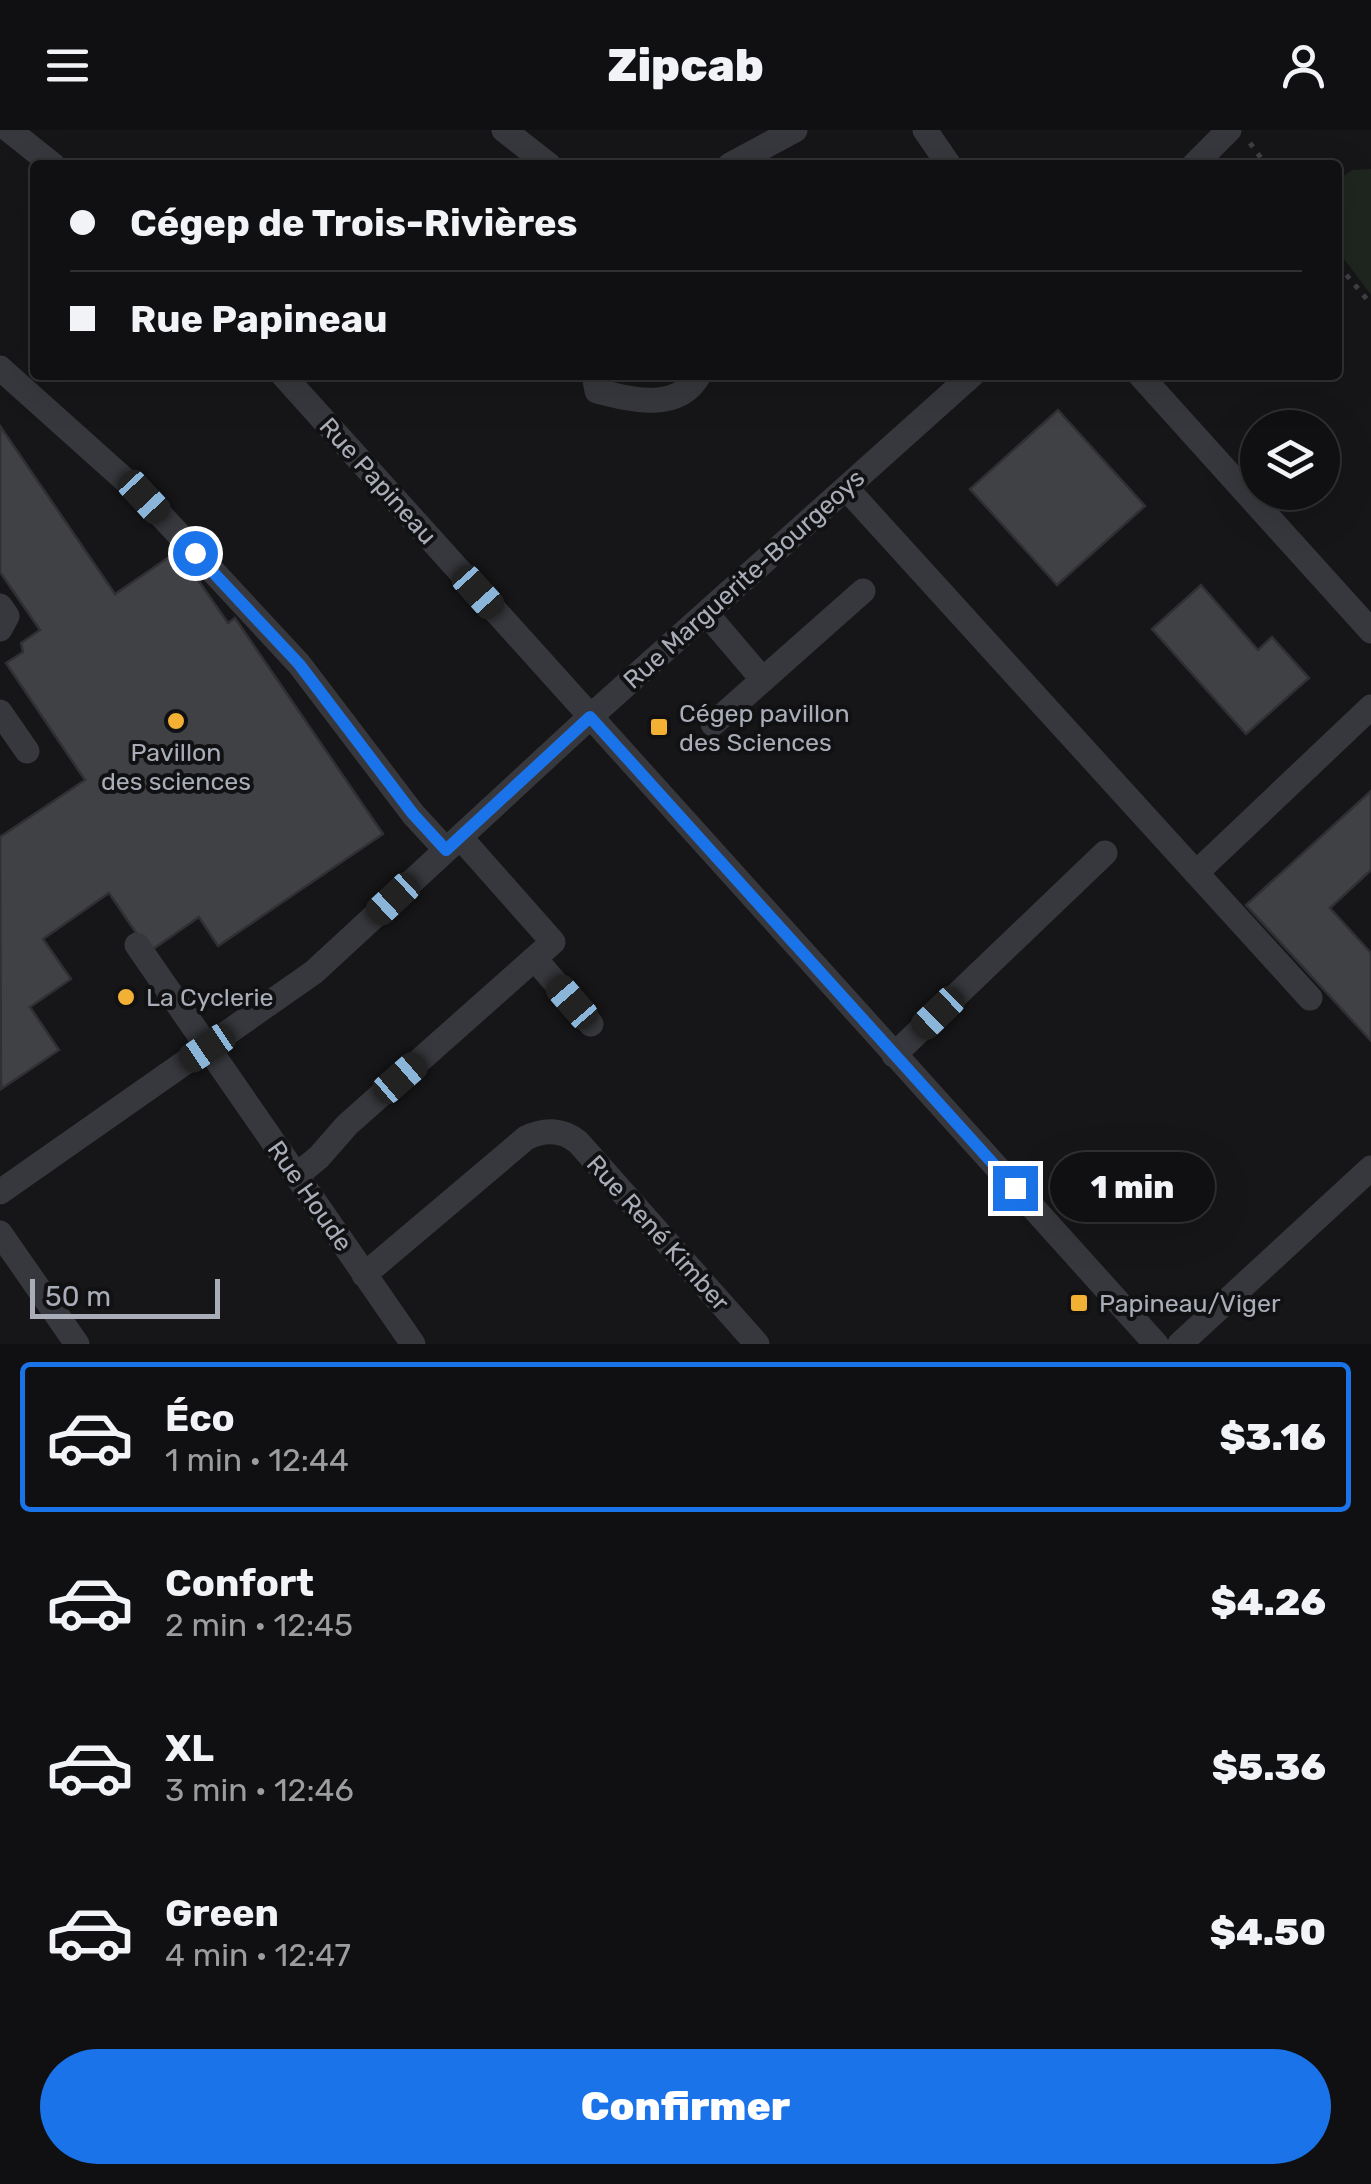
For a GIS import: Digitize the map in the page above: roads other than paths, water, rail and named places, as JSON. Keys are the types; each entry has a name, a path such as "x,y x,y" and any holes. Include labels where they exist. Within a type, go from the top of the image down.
{"street":[{"path":"9,130 47,160"},
{"path":"504,130 543,160"},
{"path":"739,160 795,130"},
{"path":"925,130 946,160"},
{"path":"1202,160 1240,136"},
{"path":"0,368 144,497 299,664 413,814 453,844 553,942 346,1125 296,1176"},
{"name":"Rue Papineau","path":"287,380 1156,1344"},
{"path":"595,380 598,391 632,400 657,401 677,396 696,380"},
{"name":"Rue Marguerite-Bourgeoys","path":"0,1192 314,972 590,717 966,380"},
{"path":"1145,380 1371,631"},
{"path":"846,488 1310,998"},
{"path":"713,724 863,590"},
{"path":"0,606 6,616 0,628"},
{"path":"706,613 763,680"},
{"path":"1196,873 1371,707"},
{"path":"0,712 27,751"},
{"path":"894,1055 1105,853"},
{"name":"Rue Houde","path":"137,945 413,1344"},
{"path":"535,959 591,1024"},
{"name":"Rue René Kimber","path":"364,1275 526,1138 540,1132 561,1132 578,1142 757,1344"},
{"path":"1180,1344 1371,1168"},
{"path":"0,1233 76,1344"}],"place":[{"name":"Pavillon des sciences","path":"176,721"},
{"name":"Cégep pavillon des Sciences","path":"659,727"},
{"name":"La Cyclerie","path":"126,997"},
{"name":"Papineau/Viger","path":"1079,1303"}]}
